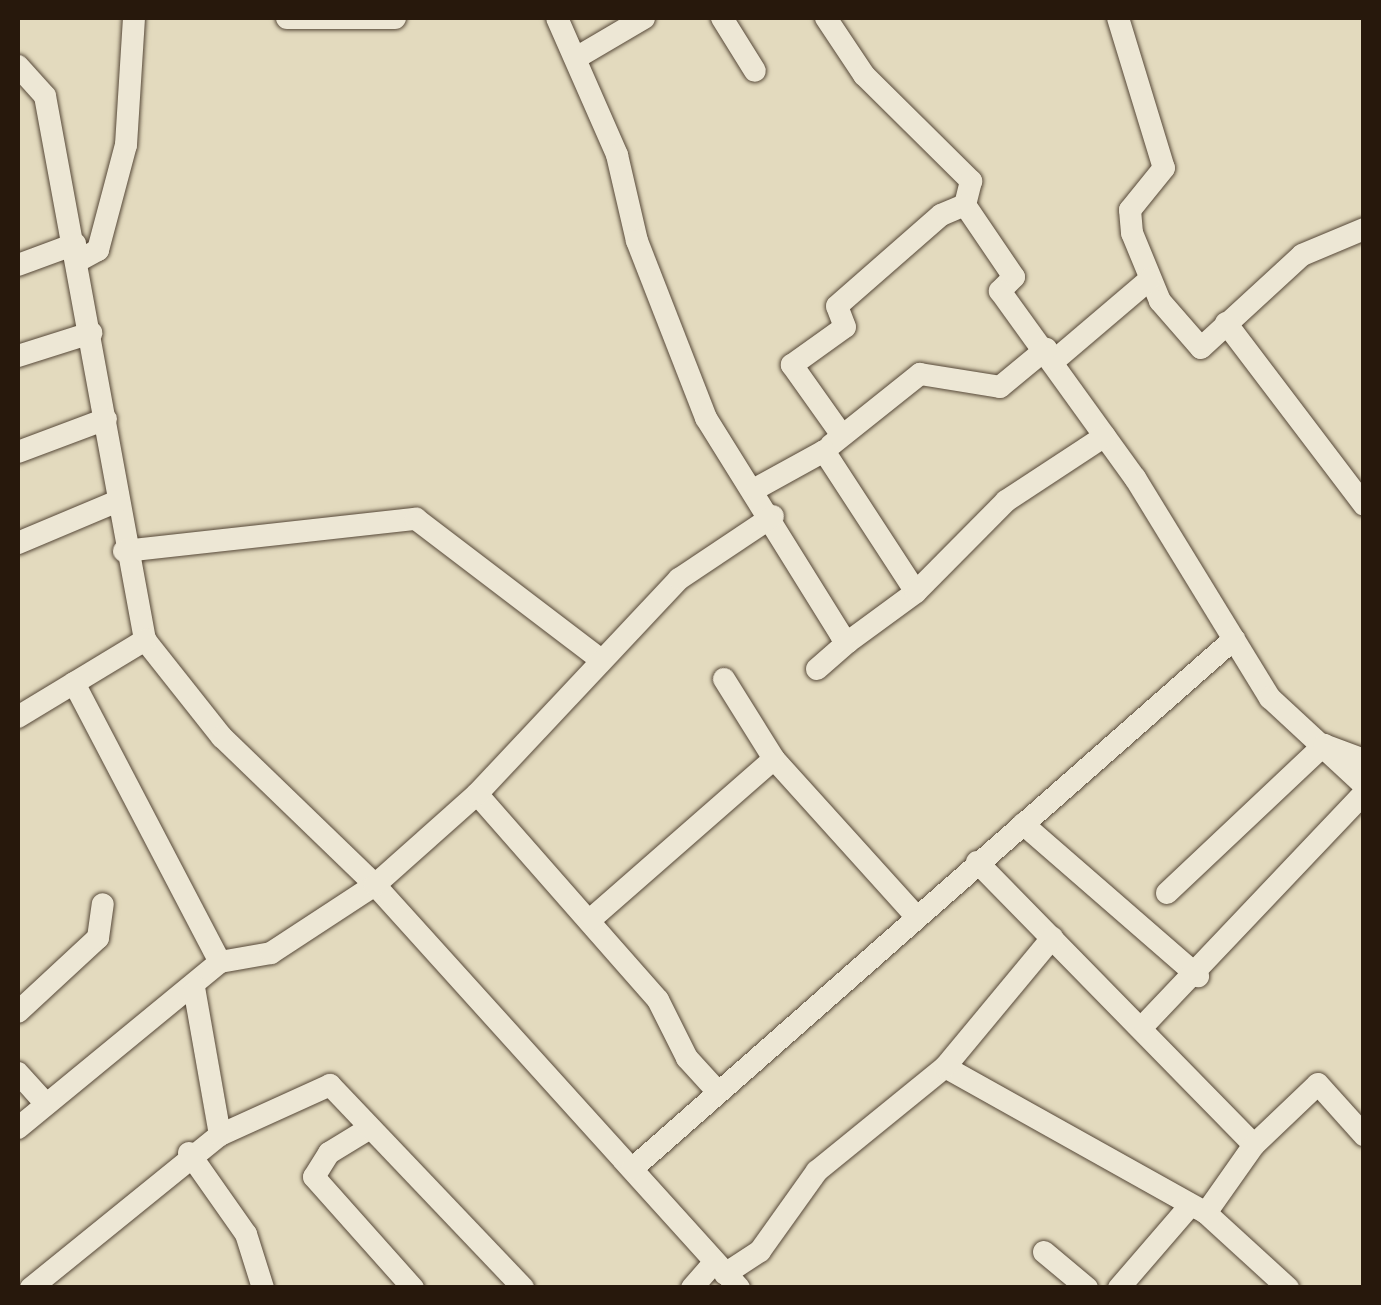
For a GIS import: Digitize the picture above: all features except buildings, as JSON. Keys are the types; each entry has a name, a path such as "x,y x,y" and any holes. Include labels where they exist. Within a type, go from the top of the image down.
{"street":[{"path":"18,265 98,250 126,145 134,18"},
{"path":"287,18 396,18"},
{"path":"557,18 576,58 706,418 757,488 848,642"},
{"path":"576,58 644,18"},
{"path":"722,18 754,71"},
{"path":"826,18 864,75 971,181 966,205 1009,263 1014,277 1000,291 1050,354 1105,436 1270,698 1364,785"},
{"path":"1118,18 1164,168 1130,210 1149,280 1201,348 1302,255 1364,229"},
{"path":"18,66 45,96 106,419 124,551 144,640 222,737 375,886 726,1275"},
{"path":"841,434 792,365 844,327 837,306 940,216 966,205"},
{"path":"757,488 824,451 920,374 1000,387 1149,280"},
{"path":"1226,323 1364,505"},
{"path":"18,356 91,333"},
{"path":"18,452 106,419"},
{"path":"817,669 916,592 1006,501 1105,436"},
{"path":"824,451 916,592"},
{"path":"18,543 118,502"},
{"path":"18,1128 220,962 271,953 375,886 476,794 597,657 704,555 773,516"},
{"path":"124,551 416,519 597,657"},
{"path":"632,1170 915,915 1234,639"},
{"path":"18,717 144,640"},
{"path":"724,678 774,760 915,915"},
{"path":"74,683 220,962"},
{"path":"1324,744 1364,760"},
{"path":"1167,893 1324,744"},
{"path":"590,919 774,760"},
{"path":"1145,1024 1198,976 1364,793"},
{"path":"476,794 590,919 718,1092"},
{"path":"1023,824 1198,976"},
{"path":"977,862 1145,1024 1254,1145"},
{"path":"18,1012 98,938 104,904"},
{"path":"692,1288 726,1275 760,1251 816,1171 946,1067 1052,938"},
{"path":"194,987 220,1135"},
{"path":"946,1067 1197,1210 1288,1288"},
{"path":"18,1072 46,1104"},
{"path":"1119,1288 1197,1210 1254,1145 1318,1084 1364,1135"},
{"path":"31,1288 189,1154 220,1135 330,1085 523,1288"},
{"path":"370,1128 329,1153 314,1177 414,1288"},
{"path":"189,1154 202,1182 246,1234 263,1288"},
{"path":"159,1180 202,1182"},
{"path":"1044,1252 1086,1288"}]}
